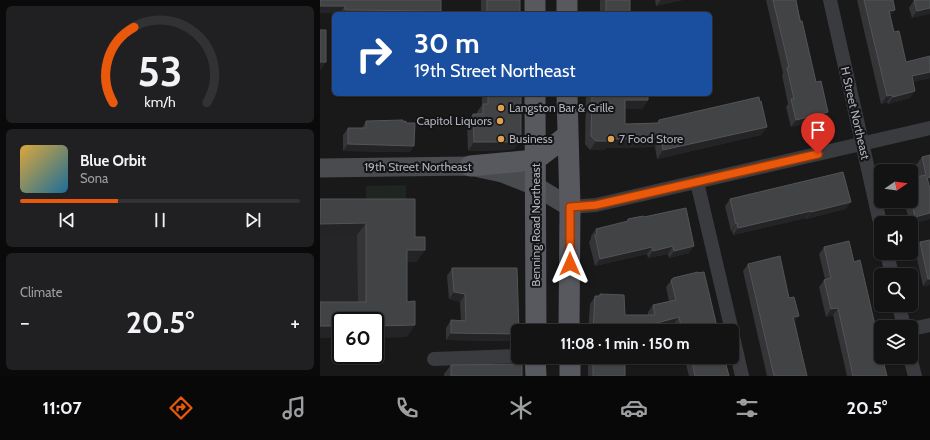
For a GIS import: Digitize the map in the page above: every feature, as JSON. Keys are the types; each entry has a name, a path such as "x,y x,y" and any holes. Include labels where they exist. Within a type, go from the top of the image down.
{"main road":[{"path":"535,0 535,12"},
{"path":"567,0 567,12"},
{"name":"Benning Road Northeast","path":"535,96 536,324"},
{"path":"567,96 570,207 570,324"},
{"path":"470,166 535,160 568,135"},
{"name":"19th Street Northeast","path":"320,168 470,166 502,173 535,186 570,207"},
{"path":"535,364 536,376"},
{"path":"570,364 570,376"}],"street":[{"name":"H Street Northeast","path":"830,0 879,216"},
{"path":"570,207 596,205 930,128"},
{"path":"697,182 730,324"},
{"path":"918,328 930,325"},
{"path":"434,358 511,356"},
{"path":"739,363 742,376"},
{"path":"912,364 915,376"}],"shaded area":[{"path":"406,185 406,207 366,208 366,186"},
{"path":"320,211 406,211 407,337 384,338 384,312 332,312 332,328 320,338"}],"building":[{"path":"320,0 441,0 441,11 345,10 345,6 320,6"},
{"path":"487,0 520,0 520,12 487,12"},
{"path":"606,0 630,0 630,12 606,12"},
{"path":"773,0 796,0 816,82 821,81 828,112 796,120 791,99 794,99 787,68 789,67"},
{"path":"864,0 893,0 895,10 889,11 894,32 899,31 906,62 930,56 930,72 912,76 915,91 893,97 892,95 887,96"},
{"path":"914,0 930,0 930,8 917,11"},
{"path":"320,30 326,30 326,62 320,62"},
{"path":"488,96 521,96 521,140 514,142 474,142 473,114 483,114 483,104 488,104"},
{"path":"592,96 648,96 648,100 625,100 625,124 659,123 659,120 759,97 767,127 663,150 661,139 610,139 610,141 596,141 591,136"},
{"path":"403,120 403,122 406,121 406,123 415,123 414,146 348,144 348,128 366,128 366,121"},
{"path":"930,155 930,177 927,178 930,189 930,213 915,216 913,208 918,208 918,177 926,175 922,157"},
{"path":"843,172 851,202 738,228 730,199"},
{"path":"320,199 415,199 415,237 425,237 425,250 407,250 407,302 415,301 415,325 384,326 384,312 332,312 332,326 320,326 320,302 366,302 366,223 320,224"},
{"path":"686,208 694,246 674,251 673,246 653,251 652,247 600,259 595,235 597,234 596,229 628,221 628,219"},
{"path":"930,240 930,279 928,279 920,242"},
{"path":"849,241 854,262 860,260 874,321 874,364 884,364 887,376 853,376 838,308 831,309 824,280 831,278 824,247"},
{"path":"780,256 789,298 794,297 799,316 793,317 807,376 774,376 748,264"},
{"path":"452,268 517,268 519,324 511,324 511,334 451,333 451,320 466,321 465,294 454,292"},
{"path":"704,272 716,324 680,324 679,317 653,324 593,324 595,296 600,296 600,294 624,295 625,315 655,315 653,305 676,300 671,280 673,278"},
{"path":"522,364 522,376 451,376 451,365"},
{"path":"593,364 625,364 625,376 593,376"},
{"path":"692,364 726,364 729,376 695,376"}],"place":[{"name":"Langston Bar & Grille","path":"501,108"},
{"name":"Capitol Liquors","path":"500,121"},
{"name":"Business","path":"501,139"},
{"name":"7 Food Store","path":"611,139"}],"route":[{"path":"570,264 570,207 596,205 818,154"}]}
